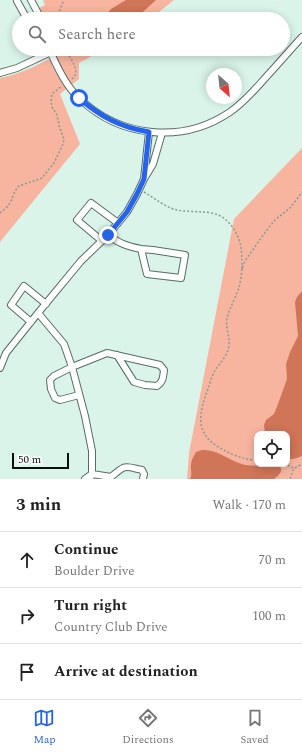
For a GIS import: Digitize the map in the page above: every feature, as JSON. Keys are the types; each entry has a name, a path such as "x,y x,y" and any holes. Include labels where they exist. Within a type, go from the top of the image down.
{"street":[{"path":"18,0 24,12"},
{"path":"31,0 37,12"},
{"path":"290,50 302,37"},
{"path":"0,73 21,67 41,56"},
{"path":"53,56 68,86 90,108 100,115 123,126 149,132 162,133 180,132 195,128 217,120 232,111 245,100 285,56"},
{"path":"144,179 149,132"},
{"path":"0,368 6,353 31,322 81,261 108,235 127,212 153,164 162,133"},
{"path":"102,241 77,220 90,203 118,223"},
{"path":"108,235 127,246 185,255 181,278 147,274 141,249"},
{"path":"31,322 11,305 24,286 46,304"},
{"path":"38,314 64,344 72,367 85,416 92,451 91,477"},
{"path":"79,395 60,400 55,398 51,389 50,380 54,376 72,367 107,353 117,355 160,365 164,370 161,383 157,386 134,382 117,355"},
{"path":"85,479 91,477 112,478 126,466 142,470 144,474 143,479"}],"path":[{"path":"59,12 64,0"},
{"path":"69,56 76,68 75,77 71,80 74,84"},
{"path":"0,213 12,201 19,186 42,178 54,162 64,139 57,115 52,107 52,94 63,85 66,89"},
{"path":"140,189 171,209 187,212 206,212 221,216 230,224 240,242 242,269 240,286 229,310 227,319 229,345 209,386 202,405 200,421 206,438 214,444 233,455 245,459 254,460"},
{"path":"242,269 245,261 266,231 275,220 291,207 302,192"},
{"path":"290,479 294,468 302,464"},
{"path":"290,466 294,468"}],"shaded area":[{"path":"43,0 174,0 159,12 41,12 39,8 45,5"},
{"path":"126,0 156,0 143,12 109,12"},
{"path":"56,56 92,56 79,63 79,79 60,94 80,144 0,242 0,78 37,65"},
{"path":"302,148 302,479 187,479 189,453 234,219"},
{"path":"302,291 302,456 290,459 290,431 265,431 264,425 266,420 274,414 287,379 286,364 298,336 295,302"},
{"path":"208,450 246,465 254,467 280,467 281,471 274,479 190,479 191,463 196,452"}],"route":[{"path":"79,98 90,108 110,120 123,126 149,132 144,179 127,212 108,235"}]}
